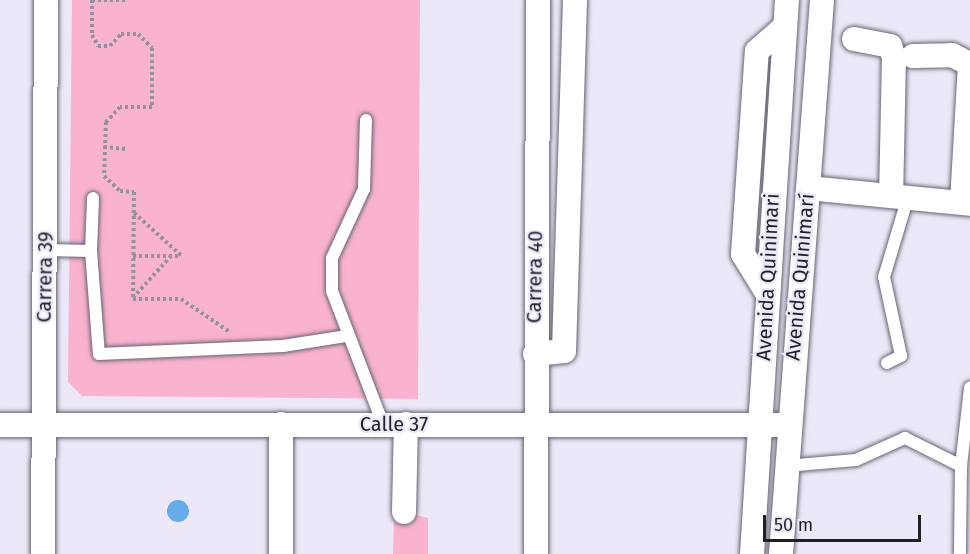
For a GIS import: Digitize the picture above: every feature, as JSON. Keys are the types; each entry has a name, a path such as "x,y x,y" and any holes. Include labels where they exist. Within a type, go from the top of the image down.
{"street":[{"name":"Carrera 39","path":"43,554 41,424 46,250 46,0"},
{"name":"Carrera 40","path":"536,554 534,425 538,0"},
{"path":"535,354 564,351 575,0"},
{"name":"Avenida Quinimari","path":"752,554 767,293 743,254 757,51 782,29 787,0"},
{"name":"Avenida Quinimarí","path":"781,554 788,425 822,0"},
{"path":"854,39 890,46 894,57 899,197"},
{"path":"808,188 966,204 969,64 952,55 913,56"},
{"name":"Calle 37","path":"0,424 788,425"},
{"path":"280,554 281,424"},
{"path":"394,424 404,512"}],"lane":[{"path":"366,120 364,189 332,258 332,291 347,336 394,424"},
{"path":"887,363 901,356 884,277 899,197"},
{"path":"93,198 91,251 99,354 283,346 347,336"},
{"path":"46,250 91,251"},
{"path":"960,554 961,466 970,388"},
{"path":"786,466 856,460 905,438 961,466"}],"path":[{"path":"126,0 92,0 92,35 98,46 110,46 121,34 138,34 152,48 152,107 120,107 106,122 105,176 120,191 134,192 133,299"},
{"path":"103,144 105,149"},
{"path":"105,149 126,149"},
{"path":"133,256 182,256 134,213"},
{"path":"133,299 171,256"},
{"path":"133,299 182,299 234,335"}],"shaded area":[{"path":"72,0 420,0 418,399 82,396 68,382"},
{"path":"404,512 428,518 428,554 393,554 394,518"}],"water":[{"path":"178,500 188,507 189,511 182,521 178,522 168,515 167,511 174,501"}]}
